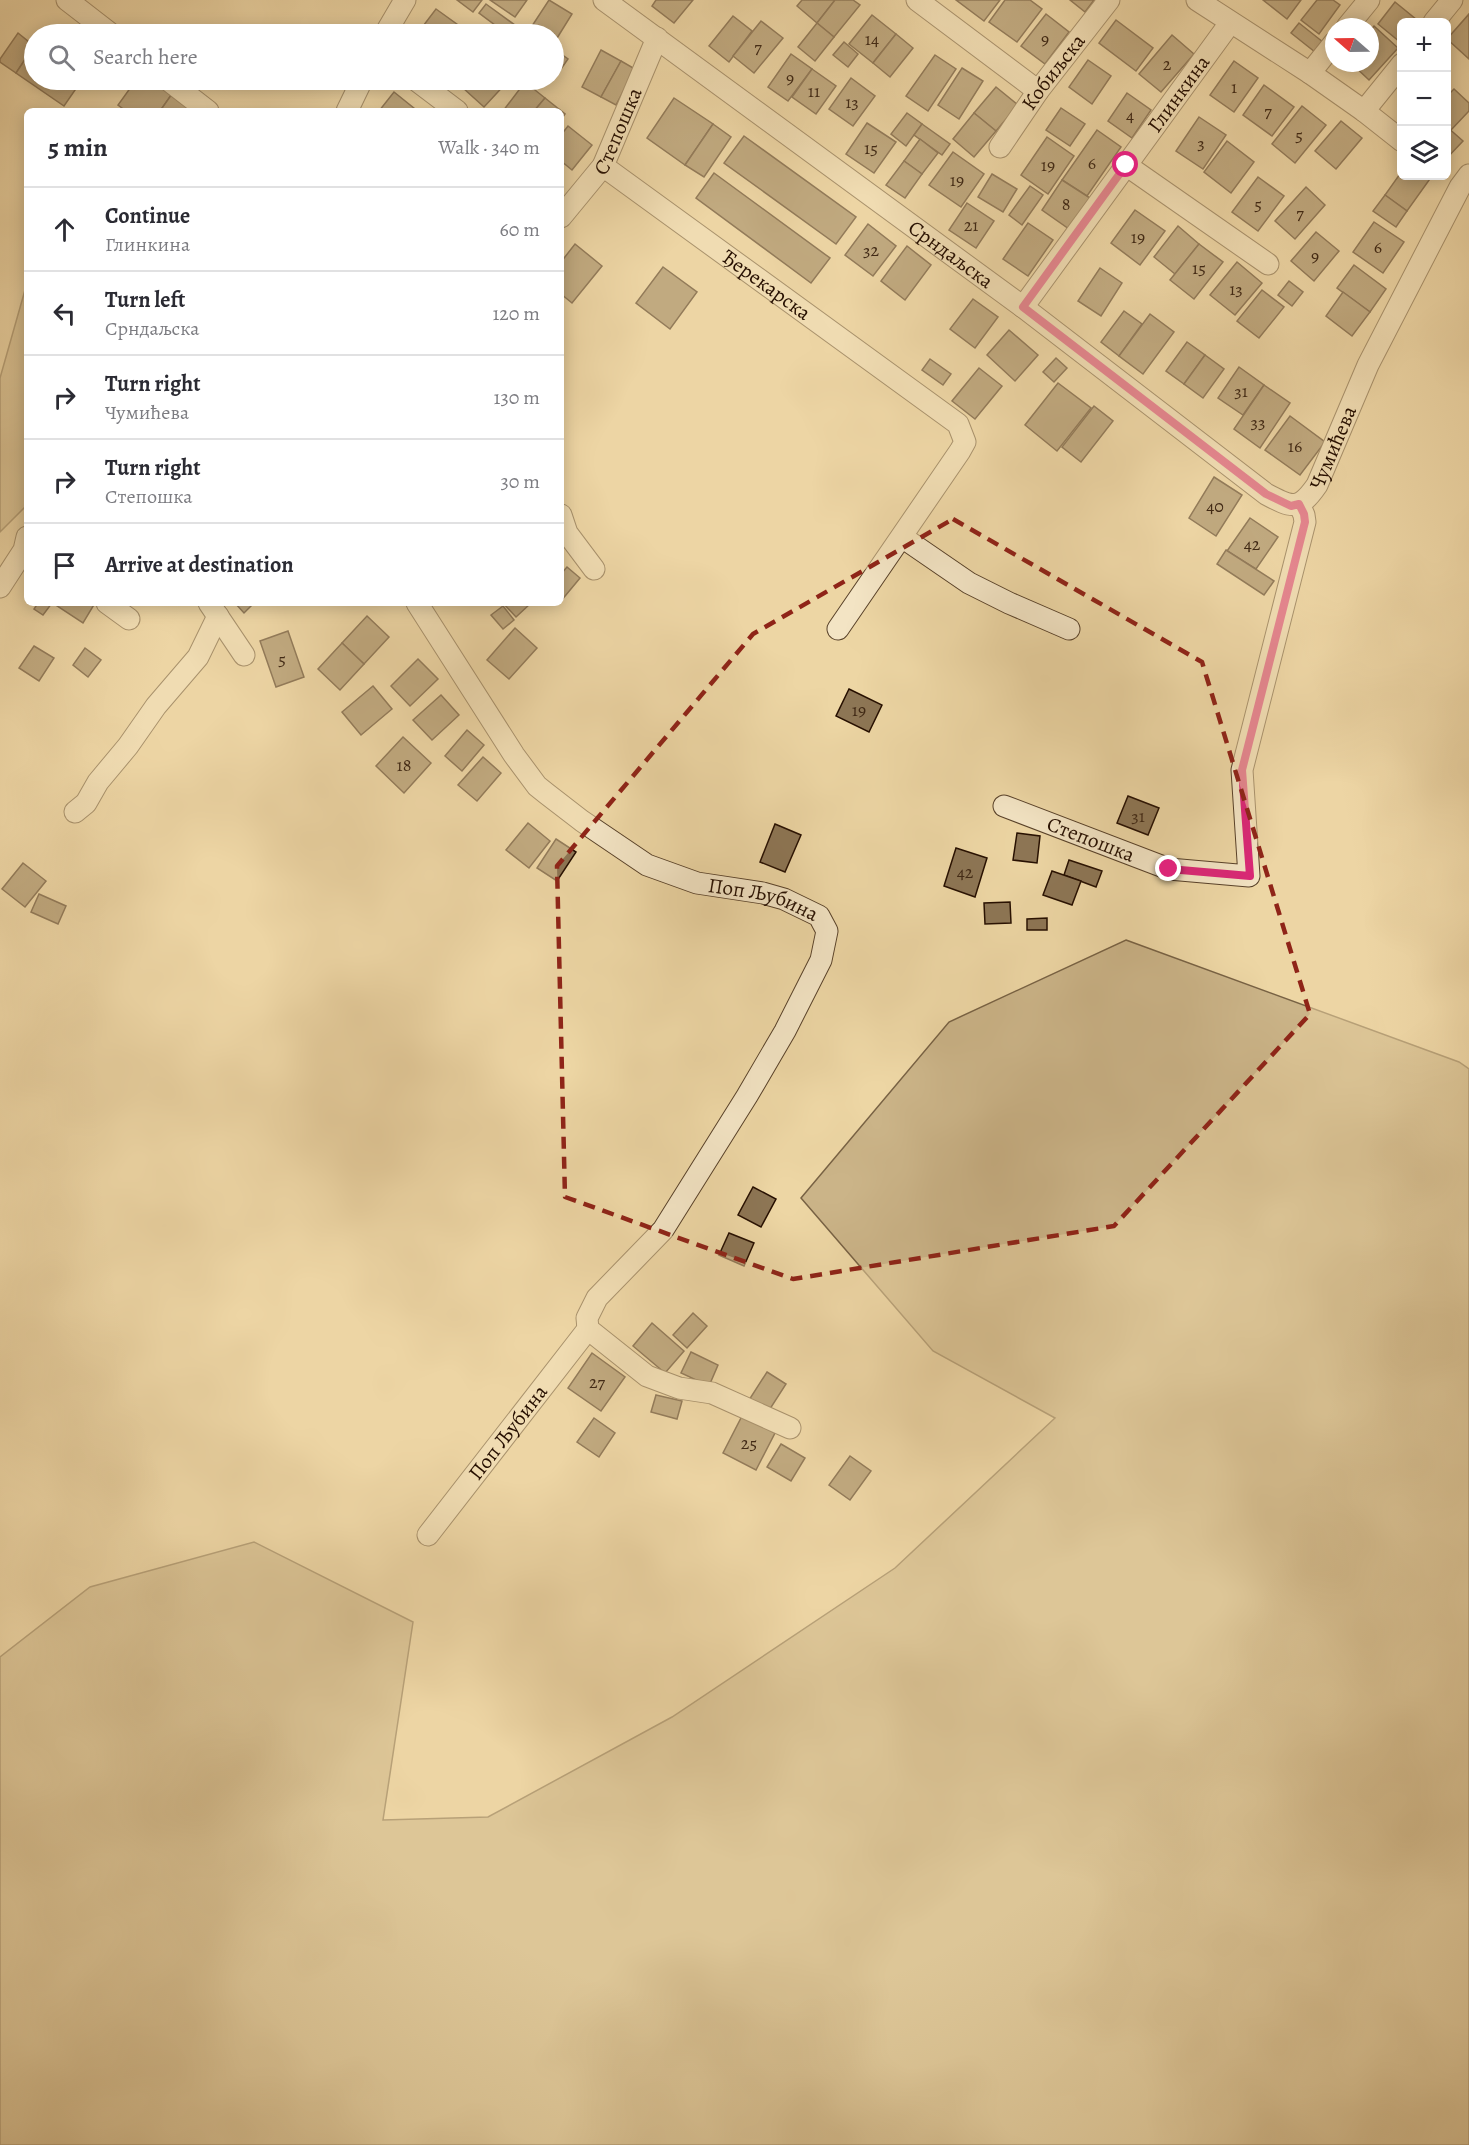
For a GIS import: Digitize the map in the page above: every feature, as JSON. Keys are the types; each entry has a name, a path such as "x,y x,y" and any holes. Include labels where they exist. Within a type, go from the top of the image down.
{"street":[{"path":"67,0 98,24"},
{"path":"391,24 405,0"},
{"name":"Срндаљска","path":"604,0 1023,307 1266,494 1291,506 1299,504"},
{"path":"917,0 1038,91"},
{"name":"Кобиљска","path":"1000,147 1038,91 1109,0"},
{"path":"1197,0 1310,73 1397,138"},
{"path":"1354,18 1369,0"},
{"path":"1437,18 1452,0"},
{"name":"Глинкина","path":"1023,307 1230,23"},
{"name":"Степошка","path":"565,203 603,166 657,38"},
{"path":"1310,73 1325,54"},
{"path":"1364,111 1397,69"},
{"path":"181,90 204,108"},
{"path":"348,108 357,90"},
{"path":"429,90 453,108"},
{"path":"1126,165 1268,264"},
{"name":"Ђерекарска","path":"603,166 958,424 965,442 902,537"},
{"name":"Чумићева","path":"1250,876 1242,770 1305,522 1299,504 1309,497 1317,485 1368,365 1458,179"},
{"path":"564,524 567,533 594,569"},
{"path":"838,629 902,537 969,583 1008,603 1069,629"},
{"path":"0,587 24,549"},
{"path":"111,606 129,619"},
{"name":"Поп Љубина","path":"419,606 514,754 537,786 547,794 647,865 697,883 763,892 784,899 819,916 827,931 820,960 785,1031 663,1230 597,1298 587,1318 588,1329 428,1535"},
{"path":"213,609 244,656"},
{"path":"75,812 86,803 98,782 133,740 156,706 198,657 213,609"},
{"name":"Степошка","path":"1004,806 1169,869 1250,876"},
{"path":"588,1329 647,1376 679,1388 712,1393 790,1428"}],"highlighted area":[{"path":"953,519 1202,662 1310,1014 1114,1226 793,1279 565,1197 557,866 753,634"}],"shaded area":[{"path":"24,294 24,508 0,532 0,378"},
{"path":"1126,940 1459,1062 1469,1069 1469,2145 0,2145 0,1657 90,1587 254,1542 413,1622 383,1820 488,1817 672,1717 895,1568 1055,1418 933,1351 801,1198 949,1022"}],"building":[{"path":"457,0 482,0 473,12"},
{"path":"490,0 527,0 515,17"},
{"path":"549,0 572,14 564,27 564,24 533,24"},
{"path":"656,0 693,0 674,23 652,6"},
{"path":"802,0 835,0 817,23 797,6"},
{"path":"835,0 853,0 860,5 834,37 817,23"},
{"path":"956,0 1000,0 984,21"},
{"path":"1005,0 1030,0 1042,9 1017,42 989,22"},
{"path":"1070,0 1094,0 1085,12"},
{"path":"1263,0 1301,0 1287,19"},
{"path":"1317,0 1333,0 1340,5 1331,18 1325,18 1325,26 1319,34 1301,20"},
{"path":"1395,2 1415,18 1397,18 1397,40 1379,23"},
{"path":"486,4 514,24 494,24 479,13"},
{"path":"436,9 457,24 425,24"},
{"path":"1046,14 1069,32 1045,64 1021,46"},
{"path":"1469,14 1469,59 1451,43 1451,34"},
{"path":"872,15 896,34 873,63 849,44"},
{"path":"733,16 752,31 729,62 709,46"},
{"path":"1116,20 1153,48 1136,71 1099,43"},
{"path":"761,21 783,38 754,73 733,56"},
{"path":"817,23 834,37 815,61 798,47"},
{"path":"1299,23 1325,44 1325,50 1320,56 1291,33"},
{"path":"1379,31 1397,49 1379,69"},
{"path":"18,33 24,38 24,61 16,73 0,62"},
{"path":"896,34 913,48 890,77 873,63"},
{"path":"1172,35 1194,54 1161,92 1139,74"},
{"path":"844,42 858,54 848,67 833,55"},
{"path":"601,50 621,61 601,97 582,87"},
{"path":"791,54 812,69 788,101 768,87"},
{"path":"935,55 956,69 928,111 906,96"},
{"path":"1088,60 1111,76 1092,104 1069,87"},
{"path":"24,61 24,78 16,73"},
{"path":"621,61 635,69 616,105 601,97"},
{"path":"1234,61 1258,78 1234,112 1210,95"},
{"path":"962,68 983,81 959,119 938,105"},
{"path":"812,69 836,86 816,114 792,97"},
{"path":"1361,72 1376,72 1369,80"},
{"path":"851,78 875,96 853,126 829,109"},
{"path":"1264,85 1294,107 1272,136 1243,115"},
{"path":"996,87 1018,105 996,131 974,113"},
{"path":"1454,89 1469,103 1469,111 1451,130 1451,126 1451,92"},
{"path":"41,90 75,90 64,106"},
{"path":"129,90 174,91 162,108 122,108 118,105"},
{"path":"465,90 500,90 484,107"},
{"path":"519,90 535,90 545,98 537,108 505,108"},
{"path":"174,91 195,108 162,108"},
{"path":"394,92 414,108 381,108"},
{"path":"1127,93 1151,110 1132,138 1108,121"},
{"path":"545,98 558,108 537,108"},
{"path":"674,98 713,124 685,165 647,138"},
{"path":"1302,106 1326,125 1295,163 1272,144"},
{"path":"1061,108 1085,124 1070,146 1046,130"},
{"path":"907,113 922,124 906,146 891,134"},
{"path":"974,113 996,131 974,157 953,139"},
{"path":"1199,117 1226,135 1203,169 1176,151"},
{"path":"1341,121 1362,138 1336,169 1315,151"},
{"path":"867,123 896,142 874,173 846,154"},
{"path":"713,124 731,137 704,177 685,165"},
{"path":"922,124 950,144 942,155 914,135"},
{"path":"568,126 592,145 572,170 564,163 564,131"},
{"path":"1097,130 1121,147 1087,196 1062,180"},
{"path":"1451,130 1463,141 1451,154"},
{"path":"744,136 856,217 836,244 724,163"},
{"path":"1047,137 1074,156 1048,194 1021,175"},
{"path":"920,139 938,153 922,174 904,161"},
{"path":"1227,141 1254,162 1231,193 1204,172"},
{"path":"953,152 984,174 961,207 929,185"},
{"path":"904,161 922,174 905,198 886,185"},
{"path":"714,173 830,258 811,283 696,198"},
{"path":"992,174 1017,189 1003,212 978,197"},
{"path":"1258,177 1284,196 1258,231 1232,212"},
{"path":"1397,178 1397,180 1429,180 1407,211 1385,195"},
{"path":"1062,180 1090,198 1069,229 1042,210"},
{"path":"1030,186 1043,195 1022,225 1009,215"},
{"path":"1306,187 1325,205 1295,239 1275,221"},
{"path":"1385,195 1407,211 1396,227 1373,211"},
{"path":"967,203 994,221 976,248 949,230"},
{"path":"1135,210 1165,231 1140,265 1111,243"},
{"path":"1374,222 1404,242 1383,273 1353,252"},
{"path":"1028,223 1053,240 1028,276 1003,259"},
{"path":"868,224 896,246 873,276 845,255"},
{"path":"1178,226 1199,244 1175,274 1154,257"},
{"path":"1316,232 1339,251 1314,281 1291,261"},
{"path":"575,244 602,266 572,303 564,296 564,258"},
{"path":"1199,244 1223,262 1194,299 1170,280"},
{"path":"907,246 931,265 905,300 881,281"},
{"path":"1237,262 1262,283 1235,315 1210,295"},
{"path":"1354,265 1386,289 1370,312 1337,288"},
{"path":"663,267 697,292 670,329 636,303"},
{"path":"1100,268 1122,283 1101,316 1078,301"},
{"path":"1289,281 1303,292 1292,306 1278,295"},
{"path":"1262,290 1284,307 1259,338 1237,321"},
{"path":"1343,292 1370,312 1352,336 1326,316"},
{"path":"973,299 998,317 975,348 950,329"},
{"path":"1124,311 1142,324 1119,356 1101,342"},
{"path":"1150,314 1174,332 1143,374 1119,356"},
{"path":"1009,330 1038,355 1015,381 987,355"},
{"path":"1187,342 1205,355 1184,384 1166,371"},
{"path":"1205,355 1224,369 1203,398 1184,384"},
{"path":"1056,358 1067,368 1054,382 1043,372"},
{"path":"930,359 951,374 943,385 922,370"},
{"path":"1239,367 1264,385 1243,415 1218,398"},
{"path":"979,368 1002,386 975,419 952,401"},
{"path":"1058,383 1091,408 1057,451 1025,425"},
{"path":"1264,385 1290,403 1260,448 1234,429"},
{"path":"1094,406 1113,421 1081,462 1062,447"},
{"path":"1290,416 1325,442 1300,475 1265,450"},
{"path":"1214,477 1242,495 1216,536 1189,518"},
{"path":"1250,518 1278,537 1256,569 1227,551"},
{"path":"1226,550 1274,581 1264,595 1217,564"},
{"path":"567,567 580,578 564,597 564,570"},
{"path":"36,606 50,606 43,615 34,609"},
{"path":"57,606 93,606 83,623"},
{"path":"238,606 251,606 244,613"},
{"path":"503,606 514,620 503,629 491,615"},
{"path":"506,606 528,606 516,617"},
{"path":"367,616 389,637 364,664 342,643"},
{"path":"515,628 537,648 509,679 487,660"},
{"path":"288,631 304,677 276,687 260,641"},
{"path":"342,643 364,664 340,690 318,669"},
{"path":"34,646 54,658 39,681 19,668"},
{"path":"85,648 101,660 88,677 73,665"},
{"path":"418,659 438,679 410,706 391,686"},
{"path":"373,686 392,709 361,735 342,712"},
{"path":"849,689 882,705 869,732 836,716"},
{"path":"441,695 459,715 432,740 413,720"},
{"path":"467,730 484,745 462,771 445,756"},
{"path":"403,737 431,763 404,793 376,766"},
{"path":"483,757 501,773 477,801 458,785"},
{"path":"1128,796 1159,808 1148,835 1117,823"},
{"path":"528,823 550,841 529,868 506,850"},
{"path":"775,824 801,835 785,872 760,862"},
{"path":"1017,833 1040,836 1037,863 1013,860"},
{"path":"556,839 576,852 557,881 537,868"},
{"path":"956,848 987,858 975,897 944,886"},
{"path":"1069,860 1102,871 1096,887 1064,875"},
{"path":"23,863 46,881 25,907 2,889"},
{"path":"1052,871 1081,881 1072,905 1043,895"},
{"path":"39,894 66,906 58,924 31,912"},
{"path":"1010,902 1011,923 985,924 984,903"},
{"path":"1047,918 1047,930 1027,930 1027,919"},
{"path":"753,1187 776,1199 761,1227 738,1215"},
{"path":"729,1233 754,1243 744,1266 719,1255"},
{"path":"693,1313 707,1326 687,1348 673,1335"},
{"path":"652,1323 684,1351 665,1373 633,1346"},
{"path":"691,1352 718,1365 709,1386 681,1373"},
{"path":"592,1353 625,1377 601,1411 568,1388"},
{"path":"767,1372 786,1384 768,1412 749,1400"},
{"path":"656,1395 682,1401 677,1419 651,1412"},
{"path":"742,1416 775,1433 756,1470 723,1453"},
{"path":"594,1418 615,1433 599,1457 577,1442"},
{"path":"781,1444 805,1458 791,1481 767,1467"},
{"path":"850,1456 871,1471 850,1500 829,1485"}],"route":[{"path":"1126,165 1023,307 1266,494 1291,506 1299,504 1303,509 1305,522 1242,770 1250,876 1169,869"}]}
